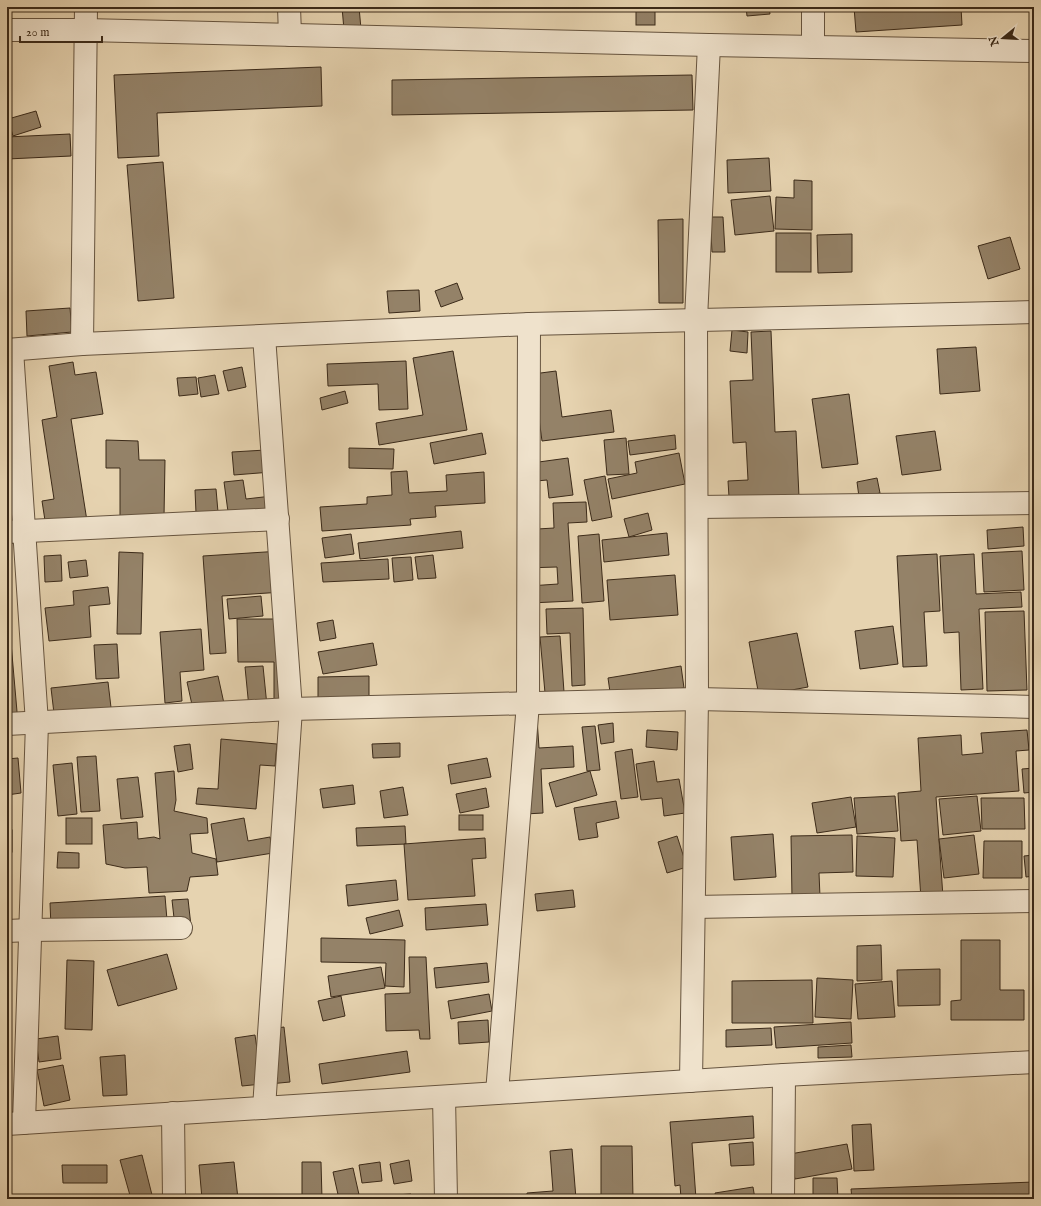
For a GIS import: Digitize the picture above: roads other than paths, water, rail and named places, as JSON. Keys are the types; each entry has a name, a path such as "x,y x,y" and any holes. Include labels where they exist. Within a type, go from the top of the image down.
{"street":[{"path":"82,344 86,7"},
{"path":"289,7 290,35"},
{"path":"813,7 813,47"},
{"path":"7,30 85,30 1034,51"},
{"path":"691,1081 697,699 696,319 709,45"},
{"path":"1034,312 529,324 82,344 9,350 15,532 36,722 30,930 15,1123 784,1075 1034,1062"},
{"path":"496,1093 528,703 529,324"},
{"path":"264,336 291,709 264,1108"},
{"path":"697,507 1034,503"},
{"path":"15,532 278,519"},
{"path":"7,724 291,709 697,699 1034,707"},
{"path":"694,907 1034,901"},
{"path":"7,931 181,928"},
{"path":"782,1199 784,1075"},
{"path":"444,1097 446,1199"},
{"path":"173,1113 174,1199"}]}
